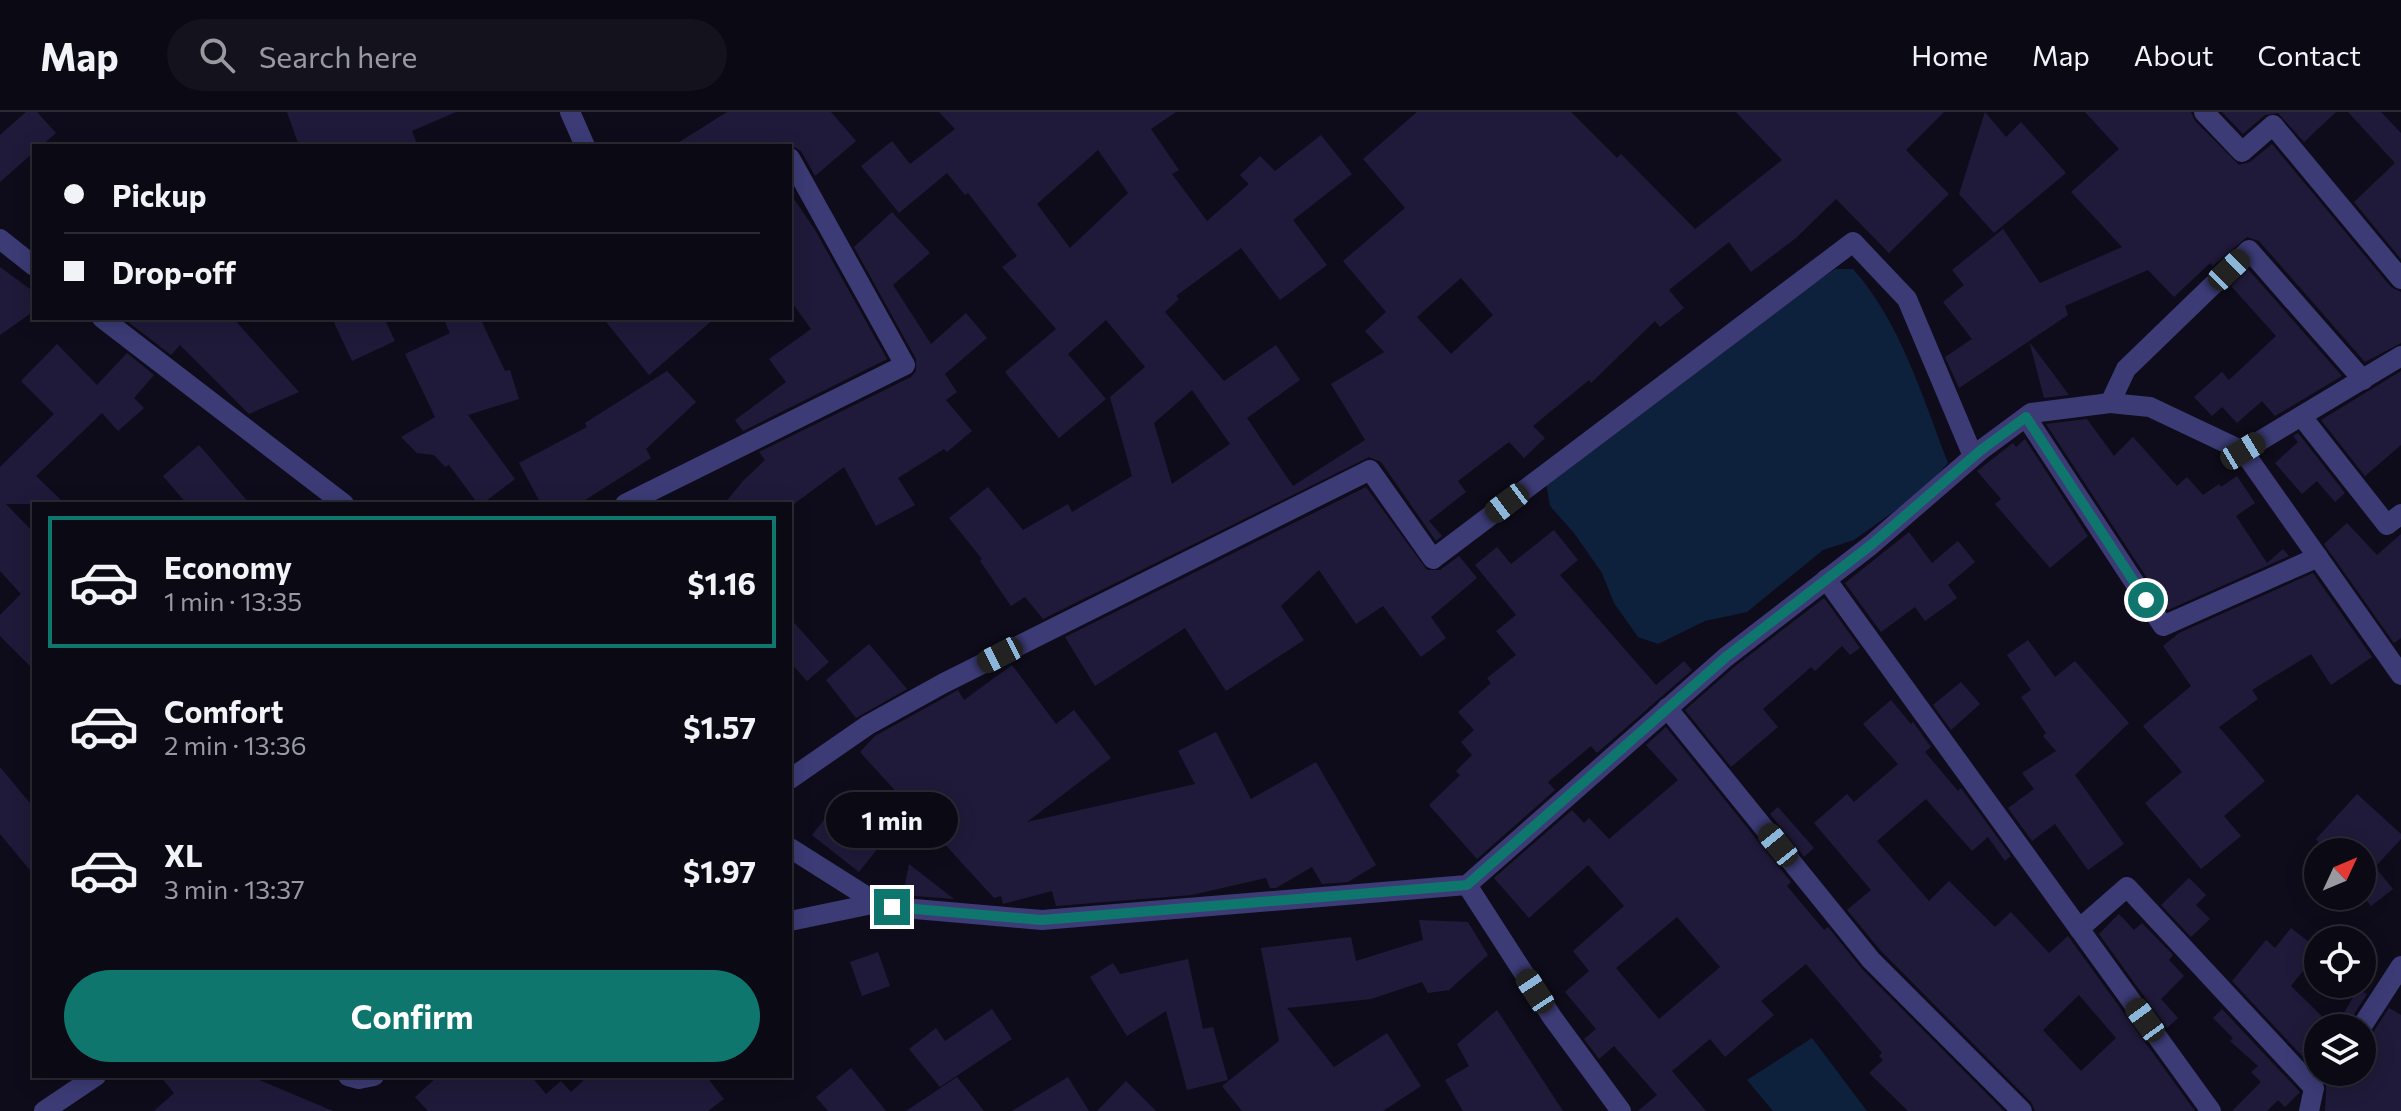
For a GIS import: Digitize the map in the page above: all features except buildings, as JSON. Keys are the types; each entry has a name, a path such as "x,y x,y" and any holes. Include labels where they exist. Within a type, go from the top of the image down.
{"street":[{"path":"570,112 584,144"},
{"path":"2204,112 2242,152 2273,125 2401,279"},
{"path":"629,502 905,365 792,162"},
{"path":"0,239 32,264"},
{"path":"792,778 868,725 944,683 1370,470 1433,559 1853,242 1907,299 1973,456"},
{"path":"2110,403 2126,369 2249,250 2363,380"},
{"path":"105,320 341,502"},
{"path":"2243,451 2401,356"},
{"path":"792,849 877,903 892,907 1042,920 1467,885 1726,657 1871,545 1973,456 2031,413 2110,403 2150,407 2243,451 2401,675"},
{"path":"2026,417 2163,626 2318,557"},
{"path":"2302,417 2387,525 2401,514"},
{"path":"1826,579 2211,1111"},
{"path":"1667,708 1871,960 2022,1111"},
{"path":"1467,885 1552,1017 1621,1111"},
{"path":"2079,929 2127,887 2314,1088 2309,1111"},
{"path":"792,921 877,903"},
{"path":"2370,1014 2401,966"},
{"path":"44,1111 93,1078"}],"water":[{"path":"1835,269 1853,269 1884,313 1909,361 1948,463 1924,490 1854,540 1823,550 1747,612 1705,621 1658,644 1638,637 1614,603 1602,573 1574,533 1550,506 1546,482 1690,369"},
{"path":"1812,1038 1867,1111 1773,1111 1747,1080"}],"route":[{"path":"892,907 1042,920 1467,885 1726,657 1871,545 1937,486 2026,417 2146,600"}]}
